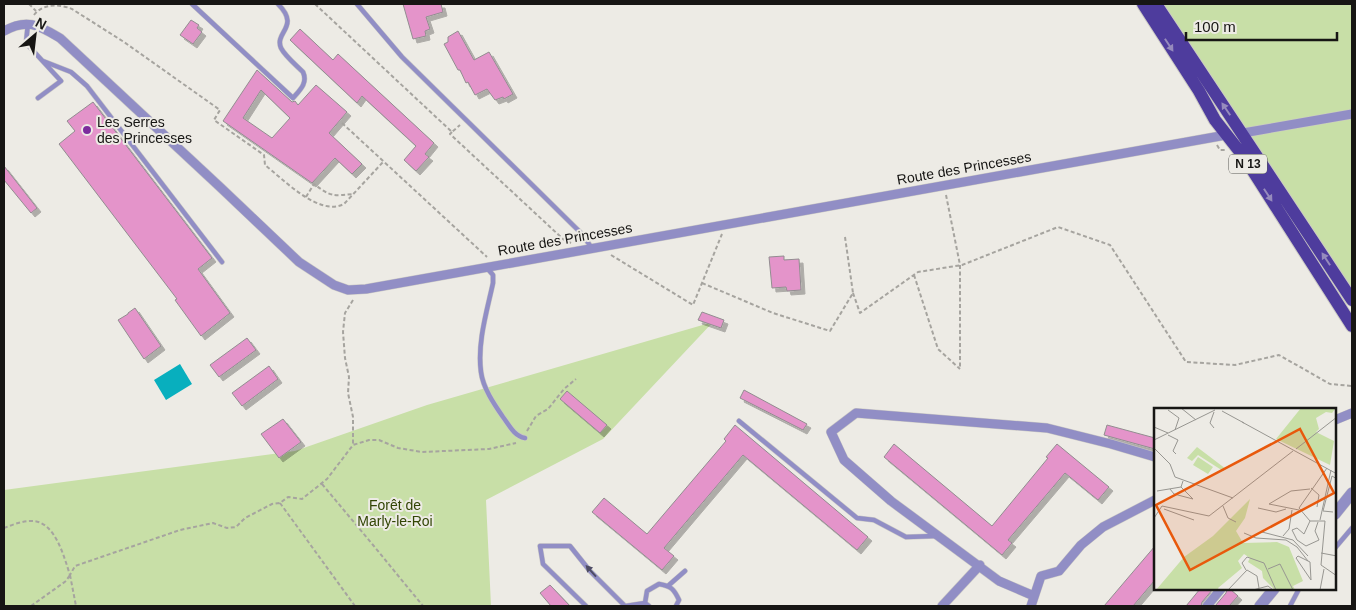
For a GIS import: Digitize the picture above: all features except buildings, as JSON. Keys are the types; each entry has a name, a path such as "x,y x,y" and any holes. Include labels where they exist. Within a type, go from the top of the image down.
{"main road":[{"name":"N 13","path":"1142,4 1226,135 1244,157 1352,326"},
{"name":"N 13","path":"1156,4 1352,300"}],"street":[{"name":"Route des Princesses","path":"28,23 44,28 60,38 299,262 334,285 348,290 1226,135"},
{"path":"4,31 28,23"},
{"path":"1243,133 1352,114"},
{"path":"1034,596 1000,581 891,501 844,460 831,432 856,413 953,420 1047,428 1154,457"},
{"path":"1336,420 1352,413"},
{"path":"1336,513 1352,492"},
{"path":"1031,606 1041,576 1059,571 1081,545 1102,527 1154,501"},
{"path":"942,606 980,566"},
{"path":"1207,606 1220,590"},
{"path":"1260,606 1273,590"}],"lane":[{"path":"192,4 293,98 303,86 305,76 282,50 280,45 282,34 288,26 288,19 278,4"},
{"path":"357,4 402,57 580,232 591,248"},
{"path":"28,23 26,43 61,81 38,98"},
{"path":"43,61 71,72 87,86 222,262"},
{"path":"489,264 493,283 482,343 481,373 487,391 500,413 515,434 525,438"},
{"path":"739,421 858,518 874,520 906,537 939,536"},
{"path":"1336,547 1352,528"},
{"path":"586,606 543,564 540,546 570,546 590,571 626,606 647,605 647,591 659,584 670,585 676,592 679,600 676,606"},
{"path":"670,585 685,571"},
{"path":"1290,606 1298,590"}],"path":[{"path":"29,4 36,11"},
{"path":"315,4 452,132 450,134 563,239 591,248 693,304 726,224"},
{"path":"28,23 36,11 50,5 63,5 72,9 124,42 220,110 214,120 264,155 265,165 315,203 330,207 339,207 344,204 384,161"},
{"path":"452,132 466,120"},
{"path":"342,123 384,161 489,264"},
{"path":"305,197 314,184 327,194 335,196 353,194"},
{"path":"914,275 938,349 960,369 960,265 944,186"},
{"path":"845,237 853,293 860,314 918,272 960,265 1058,227 1110,245 1186,362 1235,365 1279,355 1330,384 1352,386"},
{"path":"702,283 774,312 830,331 853,293"},
{"path":"31,606 66,581 75,566 180,530 213,523 227,528 236,527 245,518 272,504 280,503 287,497 302,499 322,484 353,445 354,417 348,393 349,377 343,332 346,313 360,289"},
{"path":"353,445 369,440 379,440 398,448 431,452 489,450 517,443 525,438 531,422 536,416 548,409 564,388 576,379"},
{"path":"322,484 423,606"},
{"path":"280,503 355,606"},
{"path":"4,528 33,520 45,526 51,532 70,575 76,606"}],"green space":[{"path":"1156,4 1352,4 1352,293"},
{"name":"Forêt de Marly-le-Roi","path":"713,322 603,439 486,500 491,606 4,606 4,490 295,451 427,405"}],"water":[{"path":"180,364 192,384 166,400 154,380"}],"place":[{"name":"Les Serres des Princesses","path":"87,130"}]}
